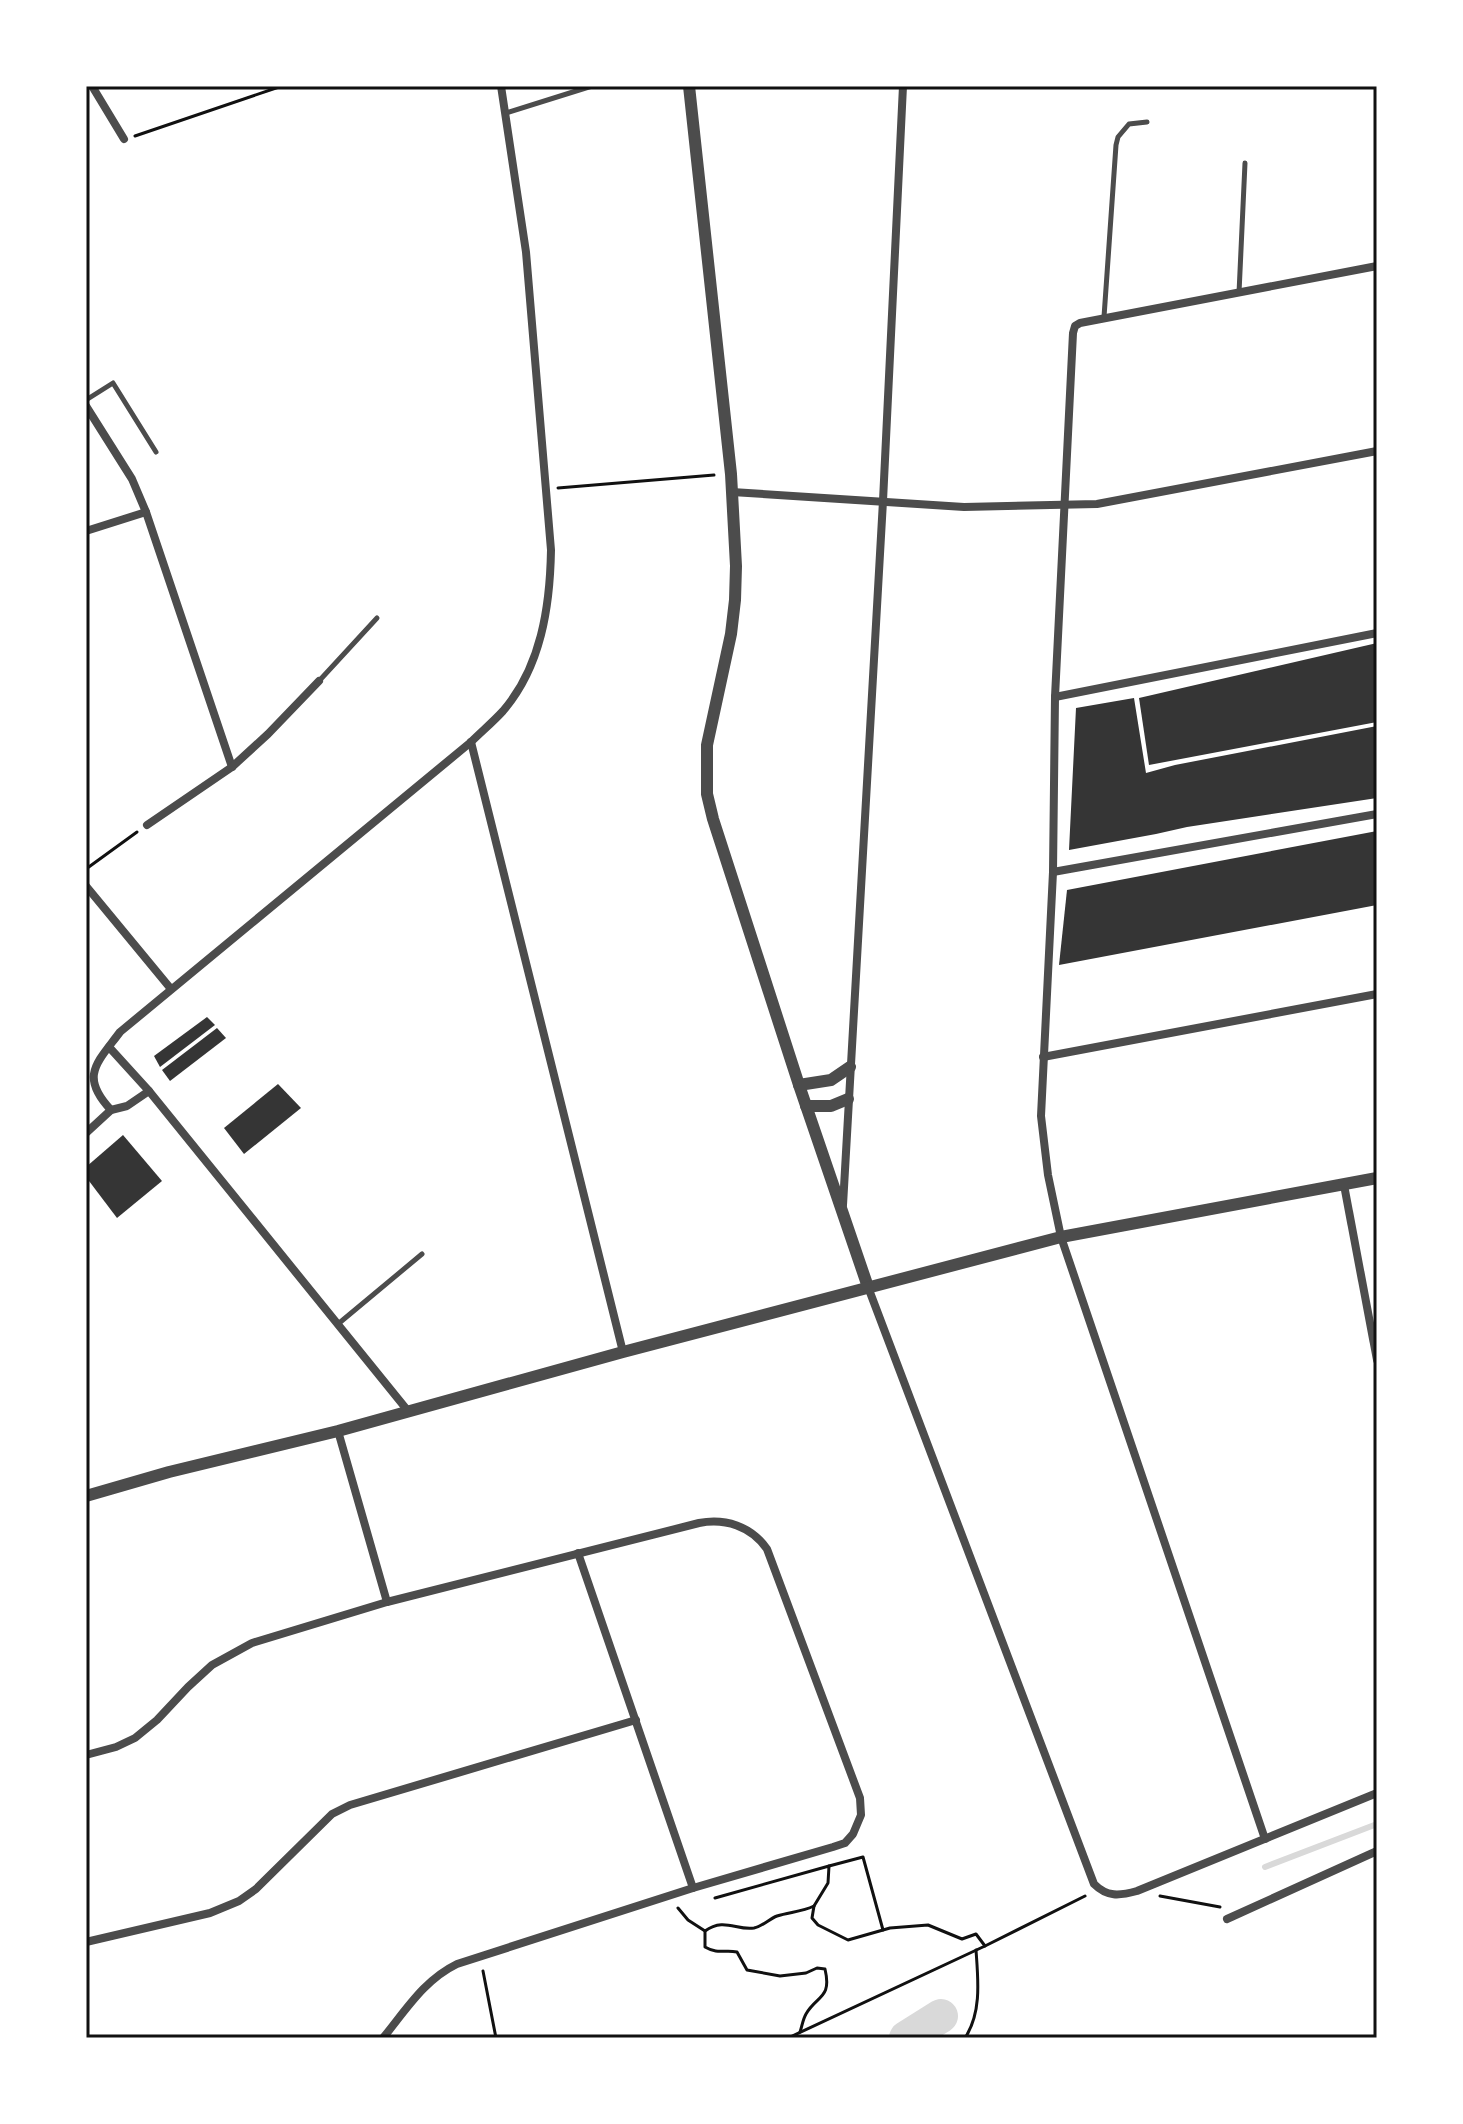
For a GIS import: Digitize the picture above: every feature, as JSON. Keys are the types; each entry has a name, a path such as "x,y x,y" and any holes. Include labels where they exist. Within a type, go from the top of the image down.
{"street":[{"path":"92,86 124,139"},
{"path":"111,1110 89,1083 98,1060 120,1032 471,742 503,710 522,682 536,652 545,622 551,550 526,252 501,86"},
{"path":"689,86 731,474 736,566 731,634 707,745 707,794 799,1085 868,1287 1085,1863 1099,1889 1115,1896 1137,1891 1377,1793"},
{"path":"843,1214 903,86"},
{"path":"1265,1839 1061,1237 1048,1175 1041,1116 1053,872 1055,697 1073,333 1075,326 1104,318 1377,266"},
{"path":"86,403 132,479 146,512 232,767"},
{"path":"732,492 964,507 1097,504 1377,451"},
{"path":"86,531 146,512"},
{"path":"1055,697 1377,633"},
{"path":"147,825 232,767 319,681"},
{"path":"471,742 623,1352"},
{"path":"1053,872 1377,814"},
{"path":"86,886 171,989"},
{"path":"1043,1057 1377,994"},
{"path":"109,1047 149,1091 408,1411"},
{"path":"799,1085 831,1080 850,1067"},
{"path":"86,1133 111,1110 127,1106 149,1091"},
{"path":"806,1106 831,1106 848,1099"},
{"path":"86,1496 1061,1237 1377,1178"},
{"path":"1344,1185 1377,1360"},
{"path":"338,1431 387,1602"},
{"path":"86,1755 135,1738 212,1665 252,1643 387,1602 709,1521 725,1522 745,1529 762,1542 860,1798 861,1815 853,1834 845,1843 822,1852 693,1888 457,1964 431,1981 383,2038"},
{"path":"578,1553 693,1888"},
{"path":"86,1942 210,1913 239,1901 256,1889 332,1814 350,1805 636,1720"},
{"path":"1227,1919 1377,1851"}],"lane":[{"path":"506,113 592,86"},
{"path":"1104,318 1116,145 1118,137 1129,124 1147,122"},
{"path":"1239,293 1245,163"},
{"path":"86,403 113,383 156,452"},
{"path":"319,681 377,618"},
{"path":"338,1324 422,1254"}],"path":[{"path":"124,139 282,86"},
{"path":"547,489 731,474"},
{"path":"86,869 147,825"},
{"path":"712,1898 863,1857 883,1930"},
{"path":"829,1866 828,1883 814,1906 812,1918 818,1925 848,1940 883,1930 928,1925 962,1939 976,1934 985,1946"},
{"path":"788,2038 1099,1889"},
{"path":"1137,1891 1243,1911"},
{"path":"688,1905 678,1908 688,1920 705,1931"},
{"path":"705,1931 711,1926 732,1924 753,1928 764,1925 776,1916 814,1906"},
{"path":"705,1931 705,1947 714,1952 737,1952 747,1970 780,1976 825,1969 828,1985 821,1999 804,2015 800,2032"},
{"path":"965,2038 975,2012 979,1989 976,1950"},
{"path":"481,1962 496,2038"}],"building":[{"path":"1377,643 1377,722 1149,765 1139,698"},
{"path":"1134,698 1146,773 1377,726 1377,798 1187,827 1069,850 1076,708"},
{"path":"1377,831 1377,905 1059,965 1067,890"},
{"path":"207,1017 215,1025 160,1067 154,1056"},
{"path":"217,1028 226,1038 170,1081 162,1070"},
{"path":"278,1084 301,1108 244,1154 224,1128"},
{"path":"123,1135 162,1181 117,1218 86,1177 86,1167"}],"waterway":[{"path":"1265,1867 1377,1824"},
{"path":"906,2038 941,2016"}]}
